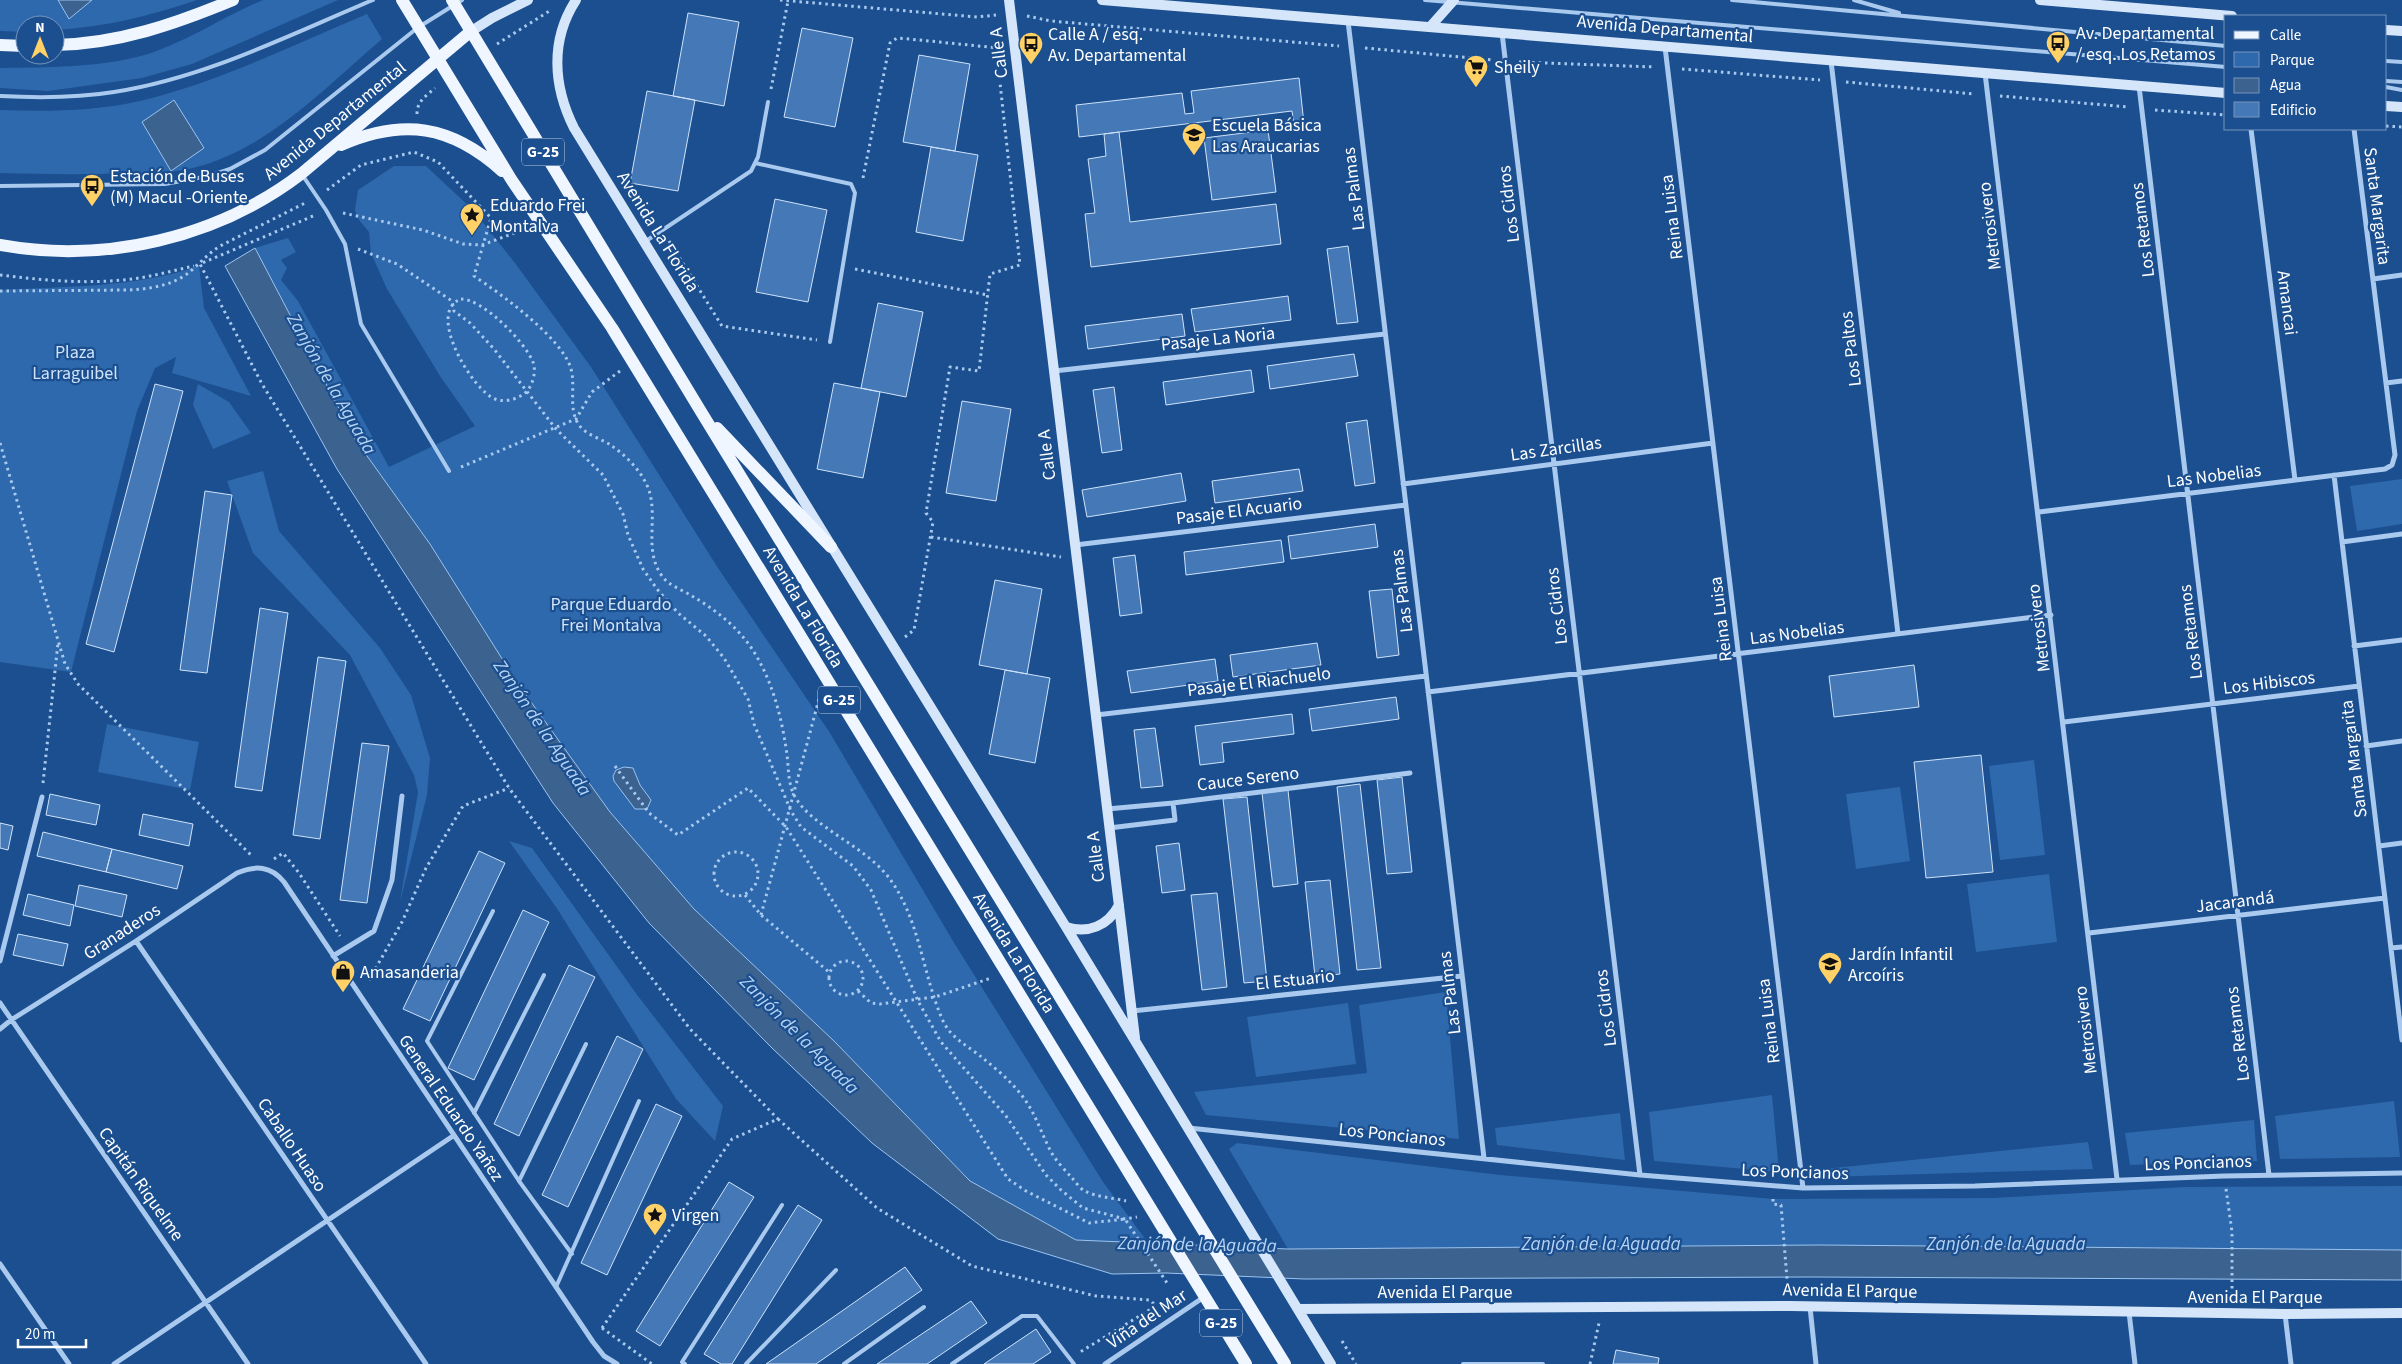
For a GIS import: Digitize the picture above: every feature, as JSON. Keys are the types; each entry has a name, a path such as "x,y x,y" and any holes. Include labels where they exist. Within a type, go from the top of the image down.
{"main road":[{"path":"65,45 94,43 144,33 232,0"},
{"name":"Avenida La Florida","path":"402,0 511,179 632,361 1246,1364"},
{"name":"Avenida La Florida","path":"456,1 470,32 1285,1364"},
{"name":"Avenida Departamental","path":"0,245 62,251 88,251 158,241 226,219 278,192 470,32"},
{"path":"0,45 15,46"},
{"path":"327,151 377,132 416,128 447,136 466,146 494,164 511,179"},
{"path":"700,410 831,547"}],"street":[{"name":"Avenida Departamental","path":"470,32 492,18 528,0"},
{"name":"Avenida La Florida","path":"576,0 565,20 559,43 557,73 560,93 574,128 1332,1364"},
{"name":"Calle A","path":"1009,0 1135,1041"},
{"name":"Avenida Departamental","path":"1102,0 2224,94"},
{"path":"2040,0 2224,15"},
{"path":"1430,27 1454,1"},
{"name":"Las Palmas","path":"1348,20 1484,1158"},
{"path":"2387,30 2402,31"},
{"name":"Los Cidros","path":"1502,33 1640,1175"},
{"name":"Reina Luisa","path":"1665,47 1803,1188"},
{"name":"Los Paltos","path":"1831,61 1898,634"},
{"name":"Metrosivero","path":"1985,73 2039,512 2117,1179"},
{"name":"Los Retamos","path":"2139,86 2269,1175"},
{"path":"2387,106 2402,107"},
{"name":"Amancai","path":"2251,130 2295,480"},
{"name":"Santa Margarita","path":"2354,130 2395,455 2392,465"},
{"path":"2373,279 2402,276"},
{"name":"Pasaje La Noria","path":"1054,371 1385,334"},
{"path":"2386,383 2402,381"},
{"name":"Las Zarcillas","path":"1403,484 1713,443"},
{"name":"Las Nobelias","path":"2039,512 2385,469 2392,465"},
{"name":"Santa Margarita","path":"2334,475 2402,1040"},
{"name":"Pasaje El Acuario","path":"1075,545 1406,505"},
{"path":"2342,542 2402,534"},
{"name":"Las Nobelias","path":"1428,692 2051,615"},
{"path":"2354,646 2402,640"},
{"name":"Pasaje El Riachuelo","path":"1096,715 1426,676"},
{"name":"Los Hibiscos","path":"2064,722 2359,686"},
{"path":"2366,746 2402,741"},
{"name":"Cauce Sereno","path":"1107,809 1173,803 1410,773"},
{"path":"333,956 374,931 392,880 402,796"},
{"path":"0,961 42,797"},
{"path":"1109,828 1175,820 1173,803"},
{"path":"2379,846 2402,844"},
{"name":"Granaderos","path":"0,1030 11,1020 136,941 237,873 263,867"},
{"name":"General Eduardo Yañez","path":"263,867 276,874 284,882 593,1342 604,1356 617,1364"},
{"name":"Jacarandá","path":"2089,933 2385,898"},
{"name":"Calle A","path":"1066,928 1078,930 1094,928 1107,921 1119,905"},
{"name":"Caballo Huaso","path":"136,941 426,1364"},
{"path":"2391,948 2402,947"},
{"name":"El Estuario","path":"1132,1012 1462,976"},
{"name":"Capitán Riquelme","path":"0,1003 248,1364"},
{"name":"Los Poncianos","path":"1189,1128 1640,1175 1803,1188 1975,1186 2117,1179 2402,1172"},
{"path":"114,1364 453,1136"},
{"path":"0,1264 69,1364"},
{"name":"Viña del Mar","path":"1106,1364 1205,1296"},
{"path":"1810,1306 1816,1364"},
{"name":"Avenida El Parque","path":"1298,1309 1810,1306 2285,1314 2402,1313"},
{"path":"2129,1312 2135,1364"},
{"path":"2285,1314 2291,1364"}],"lane":[{"path":"0,96 80,96 114,92 169,80 237,57 372,0"},
{"path":"1425,0 2224,67"},
{"path":"1732,0 2224,46"},
{"path":"1854,0 1909,16"},
{"path":"0,186 165,184 188,181 230,169 265,150 418,27 456,1"},
{"path":"2387,61 2402,62"},
{"path":"2387,81 2402,82"},
{"path":"2387,87 2402,90"},
{"path":"644,242 751,171 755,163 768,102"},
{"path":"755,163 851,184 855,193 830,342"},
{"path":"301,174 326,210 345,244 361,324 449,471"},
{"path":"493,911 427,1041 519,1181 572,1254"},
{"path":"474,1113 544,975"},
{"path":"519,1181 586,1044"},
{"path":"556,1287 572,1254 598,1188 639,1101"},
{"path":"685,1364 682,1362 782,1204"},
{"path":"746,1364 836,1270"},
{"path":"844,1364 924,1307"},
{"path":"952,1364 1022,1316 1037,1316 1074,1364"},
{"path":"1463,1364 1543,1364"}],"path":[{"path":"768,102 788,1"},
{"path":"853,189 862,184 890,43 897,38 909,38 1015,50"},
{"path":"997,48 998,58"},
{"path":"892,647 914,630 931,537 933,522 926,513 950,367 979,371 990,274 1020,265 1000,77"},
{"path":"2387,126 2402,127"},
{"path":"0,291 149,289 182,277 198,265 207,254 317,197 361,165 414,152 438,162 491,218 474,276 519,310 563,352 572,375 572,403 576,420 581,428 623,455 643,480 650,494 653,557 663,578 718,612 746,639 756,654 778,706 787,754 788,776 794,794 802,806 819,821 880,866 893,883 910,920 934,997 950,1033 994,1068 1022,1096 1040,1127 1051,1152 1085,1191 1156,1215"},
{"path":"0,276 79,282 124,280 198,265 326,210 423,230 463,244 482,245 540,223"},
{"path":"662,230 722,326 830,342"},
{"path":"345,244 397,264 452,301 454,311 470,324 494,349 556,429 592,463 613,492 643,569 657,589 678,612 706,636 724,658 748,699 754,724 791,810 801,827 853,866 871,890 918,1001 941,1042 1006,1116 1046,1175 1083,1208 1125,1219 1169,1286"},
{"path":"198,265 262,384 509,788 690,1030 778,1119 877,1208 972,1266 1096,1296 1150,1300 1156,1306 1069,1359"},
{"path":"842,267 988,295"},
{"path":"461,299 475,301 497,319 526,349 534,363 534,374 526,392 509,401 500,400 485,392 475,380 451,340 446,323 448,313 453,304 461,299"},
{"path":"449,471 576,420 592,392 632,361"},
{"path":"0,443 65,664 78,684 263,867"},
{"path":"931,537 1076,559"},
{"path":"42,797 58,642"},
{"path":"761,915 791,810 825,676"},
{"path":"615,766 649,813 678,835 748,788 786,827 1008,1179 1026,1191 1089,1223 1156,1215"},
{"path":"369,980 402,922 426,868 463,806 509,788"},
{"path":"740,852 749,856 756,863 757,882 746,895 728,896 715,885 714,869 723,856 740,852"},
{"path":"746,895 761,915 829,972"},
{"path":"847,960 860,968 863,976 862,984 858,991 844,996 836,993 830,987 829,972 832,966 847,960"},
{"path":"858,991 871,1003 918,1001 1006,973"},
{"path":"652,1364 602,1328 732,1139 778,1119"},
{"path":"2224,1176 2232,1232 2232,1299"},
{"path":"1773,1186 1773,1204 1781,1204 1788,1291"},
{"path":"1590,1364 1598,1328"},
{"path":"1342,1341 1356,1364"}],"green space":[{"path":"0,0 58,0 69,18 92,0 197,0 145,16 74,29 65,29 65,15 15,15 15,32 0,31"},
{"path":"263,0 338,0 192,64 142,78 48,91 0,88 0,68 88,65 141,56 172,45"},
{"path":"367,14 382,39 294,115 246,147 220,159 193,168 176,171 78,174 0,173 0,110 70,110 106,107 140,101 198,84 227,73"},
{"name":"Parque Eduardo Frei Montalva","path":"394,166 426,166 473,210 515,263 591,367 718,568 830,733 953,941 1103,1182 1149,1244 1076,1240 970,1181 834,1041 694,909 610,812 516,681 430,544 355,439 255,248 288,238 296,252 281,260 287,268 281,280 298,301 389,467 475,426 440,376 387,289 371,253 369,232 359,220 355,210 358,190"},
{"name":"Plaza Larraguibel","path":"199,266 204,308 251,396 172,373 176,357 155,368 137,411 71,672 0,662 0,290 101,285 150,278"},
{"path":"198,384 229,402 251,433 213,449 193,405"},
{"path":"263,471 279,531 380,648 411,695 430,758 427,795 400,902 418,792 414,775 350,655 253,553 227,481"},
{"path":"2402,479 2402,524 2357,531 2350,486"},
{"path":"107,724 199,742 190,790 98,772"},
{"path":"2034,760 2045,855 2000,860 1989,766"},
{"path":"1900,787 1910,861 1856,869 1846,794"},
{"path":"509,841 532,848 638,996 723,1106 715,1141 676,1099 558,910"},
{"path":"2049,874 2057,942 1976,952 1967,884"},
{"path":"1446,992 1459,1139 1206,1115 1194,1092 1367,1073 1359,1005"},
{"path":"1348,1003 1356,1064 1256,1077 1247,1017"},
{"path":"1772,1095 1779,1172 1654,1161 1649,1112"},
{"path":"2394,1101 2400,1157 2280,1159 2275,1116"},
{"path":"1620,1113 1625,1160 1497,1145 1495,1128"},
{"path":"2254,1120 2257,1161 2130,1165 2125,1133"},
{"path":"2088,1142 2093,1169 1825,1177 1824,1169"},
{"path":"1237,1143 1500,1175 1773,1199 1993,1198 2185,1187 2402,1186 2402,1250 1820,1245 1288,1249 1229,1149"}],"water":[{"path":"58,0 92,0 69,19"},
{"path":"174,100 204,148 171,171 142,122"},
{"name":"Zanjón de la Aguada","path":"255,248 355,439 430,544 516,681 610,812 694,909 834,1041 970,1181 1076,1240 1288,1249 1820,1245 2402,1250 2402,1280 1812,1277 1304,1279 1166,1273 1112,1274 998,1239 872,1143 772,1048 649,923 553,803 337,469 225,266"},
{"path":"624,767 633,768 640,785 651,800 647,809 635,809 614,781 613,776 616,770"}],"building":[{"path":"688,13 739,22 724,106 673,96"},
{"path":"802,28 853,38 835,127 784,117"},
{"path":"919,55 970,64 955,151 903,142"},
{"path":"1299,78 1304,124 1294,125 1292,111 1079,137 1076,105 1182,93 1185,114 1194,113 1191,91"},
{"path":"647,91 695,100 678,191 630,183"},
{"path":"1268,130 1276,192 1212,200 1204,138"},
{"path":"1119,132 1130,222 1276,204 1281,244 1091,267 1085,214 1095,213 1088,159 1106,156 1104,134"},
{"path":"931,147 978,155 963,241 916,232"},
{"path":"775,199 827,210 808,302 756,292"},
{"path":"1348,246 1358,322 1337,324 1327,249"},
{"path":"1288,296 1291,320 1195,332 1191,309"},
{"path":"878,303 923,312 906,397 861,388"},
{"path":"1182,314 1185,336 1088,349 1085,326"},
{"path":"1354,354 1358,376 1270,389 1267,366"},
{"path":"1251,370 1254,392 1166,405 1163,382"},
{"path":"834,383 880,392 863,478 817,469"},
{"path":"155,384 183,391 114,652 86,644"},
{"path":"1114,387 1122,450 1102,453 1093,390"},
{"path":"962,401 1011,409 996,501 946,493"},
{"path":"1367,420 1375,483 1355,486 1346,423"},
{"path":"1299,469 1303,491 1215,503 1212,481"},
{"path":"1181,473 1186,501 1087,517 1082,490"},
{"path":"205,491 232,495 207,673 180,670"},
{"path":"1375,524 1378,547 1291,559 1288,536"},
{"path":"1281,540 1284,562 1186,575 1184,552"},
{"path":"1135,555 1142,613 1120,616 1113,558"},
{"path":"995,580 1042,589 1027,674 979,665"},
{"path":"1392,589 1399,655 1377,658 1369,591"},
{"path":"260,608 288,613 262,791 235,787"},
{"path":"1317,643 1321,665 1233,677 1230,655"},
{"path":"318,657 346,661 320,839 293,835"},
{"path":"1215,659 1218,681 1131,693 1127,671"},
{"path":"1914,665 1919,707 1834,717 1829,676"},
{"path":"1005,670 1050,678 1035,763 989,754"},
{"path":"1396,697 1399,719 1312,731 1309,709"},
{"path":"1292,714 1294,734 1222,743 1224,762 1200,765 1195,726"},
{"path":"1155,728 1163,786 1141,788 1134,730"},
{"path":"362,743 389,746 367,903 340,900"},
{"path":"1981,755 1993,872 1926,878 1914,762"},
{"path":"1402,777 1412,872 1387,874 1377,780"},
{"path":"1360,784 1381,968 1357,970 1337,787"},
{"path":"1288,790 1298,884 1273,887 1262,793"},
{"path":"50,794 100,805 96,825 46,815"},
{"path":"1247,797 1267,981 1244,983 1223,799"},
{"path":"143,814 193,824 189,846 139,835"},
{"path":"0,823 13,826 8,850 0,848"},
{"path":"43,832 112,849 106,872 37,856"},
{"path":"1179,843 1185,890 1162,893 1156,846"},
{"path":"112,849 183,866 177,889 106,872"},
{"path":"479,851 505,863 430,1021 403,1009"},
{"path":"1330,880 1340,974 1315,977 1305,882"},
{"path":"79,885 127,895 122,917 75,906"},
{"path":"1217,893 1227,987 1202,990 1191,895"},
{"path":"28,894 74,905 70,926 23,915"},
{"path":"523,910 549,922 474,1080 448,1068"},
{"path":"18,934 68,944 63,966 13,955"},
{"path":"569,965 595,977 519,1136 494,1124"},
{"path":"617,1036 643,1049 568,1207 542,1195"},
{"path":"656,1104 682,1116 607,1275 581,1263"},
{"path":"729,1182 754,1197 660,1346 636,1331"},
{"path":"798,1205 822,1220 732,1364 721,1364 704,1354"},
{"path":"905,1267 922,1290 816,1364 766,1364"},
{"path":"971,1301 987,1323 927,1364 877,1364"},
{"path":"1036,1329 1051,1352 1033,1364 984,1364"},
{"path":"1616,1350 1659,1358 1658,1364 1613,1364"}],"place":[{"name":"Av. Departamental / esq. Los Retamos","path":"2058,64"},
{"name":"Calle A / esq. Av. Departamental","path":"1031,65"},
{"name":"Sheily","path":"1476,88"},
{"name":"Escuela Básica Las Araucarias","path":"1194,156"},
{"name":"Estación de Buses (M) Macul -Oriente","path":"92,207"},
{"name":"Eduardo Frei Montalva","path":"472,236"},
{"name":"Jardín Infantil Arcoíris","path":"1830,985"},
{"name":"Amasanderia","path":"343,993"},
{"name":"Virgen","path":"655,1236"}]}
